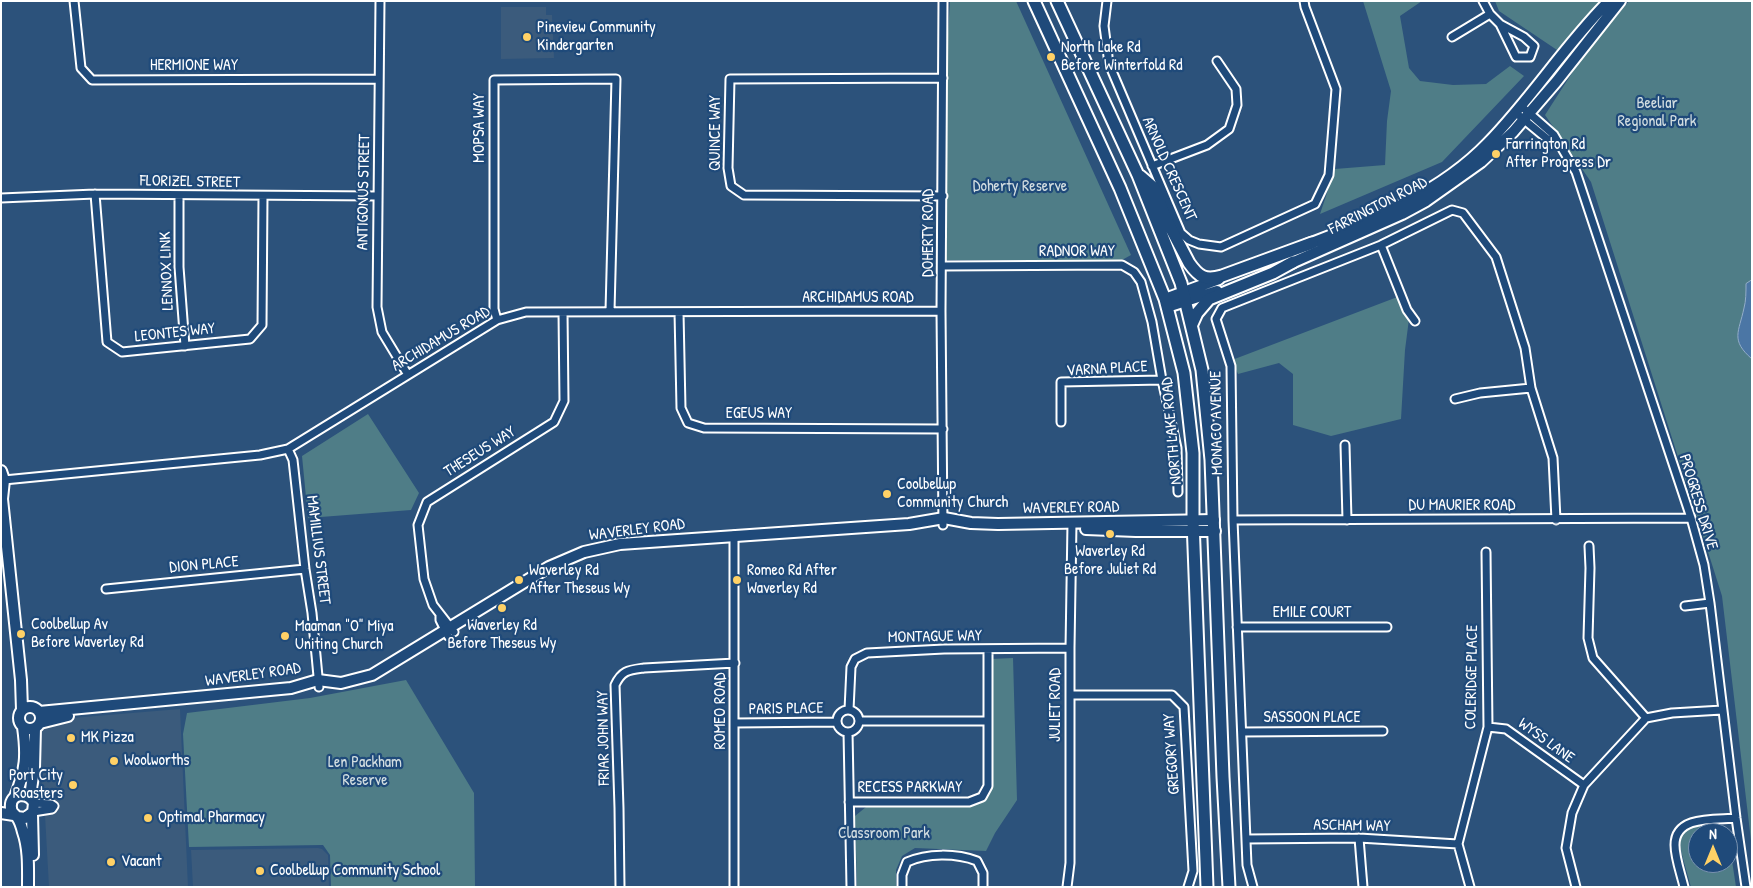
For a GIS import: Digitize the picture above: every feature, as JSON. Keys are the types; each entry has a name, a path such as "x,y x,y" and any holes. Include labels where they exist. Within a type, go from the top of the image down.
{"main road":[{"name":"NORTH LAKE ROAD","path":"1034,1 1120,188 1166,303 1182,364 1190,415 1193,452 1206,887"},
{"path":"1057,1 1138,174 1185,297 1205,387 1210,435 1229,887"},
{"path":"1138,174 1153,187 1188,263 1202,277 1217,278 1312,243"},
{"path":"1192,324 1209,299 1273,274 1293,262"}],"street":[{"name":"HERMIONE WAY","path":"74,1 81,68 92,80 379,79"},
{"name":"ANTIGONUS STREET","path":"380,1 377,307 382,332 408,375"},
{"name":"DOHERTY ROAD","path":"943,1 942,311 944,521"},
{"name":"ARNOLD CRESCENT","path":"1107,1 1104,26 1109,64 1182,233 1188,240 1199,244 1222,247 1315,204 1329,175 1336,89 1304,1"},
{"path":"1483,1 1490,14 1500,24 1524,37 1534,46 1530,57 1516,57 1500,24"},
{"name":"FARRINGTON ROAD","path":"1166,303 1293,262 1402,214 1426,201 1481,162 1500,145 1580,32 1609,1"},
{"name":"FARRINGTON ROAD","path":"1185,297 1390,211 1432,188 1473,157 1522,113 1572,63 1620,1"},
{"path":"1452,37 1490,14"},
{"path":"1152,166 1207,144 1229,129 1237,105 1236,89 1217,61"},
{"name":"QUINCE WAY","path":"943,78 730,79 728,168 731,186 744,195 943,196"},
{"name":"MOPSA WAY","path":"498,320 494,309 494,80 616,79 610,311"},
{"name":"PROGRESS DRIVE","path":"1522,113 1554,135 1576,172 1691,518 1704,565 1710,603 1722,710 1746,887"},
{"name":"FLORIZEL STREET","path":"1,198 95,194 378,196"},
{"name":"LEONTES WAY","path":"95,194 107,342 122,352 250,339 262,325 263,196"},
{"name":"LENNOX LINK","path":"179,195 179,268 185,346"},
{"name":"MONACO AVENUE","path":"1252,887 1247,865 1237,627 1233,520 1231,366 1216,320 1222,308 1381,245 1452,210 1463,214 1496,257 1525,348 1531,388 1554,458 1556,520"},
{"path":"1381,245 1407,310 1415,321"},
{"name":"RADNOR WAY","path":"942,266 1122,265 1134,272 1141,282 1152,322 1177,448 1178,492"},
{"name":"ARCHIDAMUS ROAD","path":"2,476 260,455 288,449 498,320 526,312 942,311"},
{"name":"THESEUS WAY","path":"450,631 440,620 440,615 433,605 424,579 418,525 427,502 554,422 564,401 563,312"},
{"name":"EGEUS WAY","path":"679,312 681,408 688,423 704,428 943,429"},
{"name":"VARNA PLACE","path":"1061,422 1061,382 1162,380"},
{"path":"1456,400 1480,392 1531,388"},
{"path":"1345,445 1347,520"},
{"name":"MAMILLIUS STREET","path":"288,449 293,460 305,569 312,613 318,683"},
{"path":"2,476 2,499 21,680 22,710 19,717 20,724 23,727 26,746 23,778 11,808 25,840 28,887"},
{"name":"DU MAURIER ROAD","path":"1233,520 1691,518"},
{"name":"WAVERLEY ROAD","path":"37,718 291,688 318,683 341,683 372,675 450,631 533,575 565,559 609,546 640,541 734,538 944,521 974,529 1072,526 1136,531 1214,526"},
{"name":"JULIET ROAD","path":"1067,887 1070,863 1072,526"},
{"name":"ROMEO ROAD","path":"734,538 734,887"},
{"path":"1589,546 1588,638 1593,658 1646,718"},
{"name":"COLERIDGE PLACE","path":"1470,887 1458,844 1488,727 1486,552"},
{"name":"DION PLACE","path":"106,589 305,569"},
{"path":"1685,606 1710,603"},
{"name":"EMILE COURT","path":"1237,627 1387,627"},
{"name":"MONTAGUE WAY","path":"849,710 851,667 855,659 867,653 944,649 1070,648"},
{"name":"RECESS PARKWAY","path":"849,802 969,802 982,797 988,786 988,650"},
{"name":"FRIAR JOHN WAY","path":"620,887 615,685 620,675 630,670 644,668 735,663"},
{"path":"21,680 37,718 31,829 35,887"},
{"name":"GREGORY WAY","path":"1070,695 1172,695 1184,707 1193,871 1188,887"},
{"path":"22,710 29,708 37,718"},
{"path":"849,710 857,714 859,721 856,729 848,732 842,730 837,722 840,714 849,710"},
{"path":"1576,887 1566,848 1572,813 1584,785 1646,718 1672,712 1722,710"},
{"path":"23,727 30,729 37,718"},
{"path":"859,721 988,721"},
{"name":"PARIS PLACE","path":"735,723 837,722"},
{"name":"WYSS LANE","path":"1488,727 1506,728 1584,785"},
{"name":"SASSOON PLACE","path":"1242,732 1384,731"},
{"path":"848,732 851,887"},
{"path":"1,802 22,794 32,806"},
{"path":"1,813 25,818 32,806"},
{"path":"1684,887 1675,846 1678,832 1686,824 1695,821 1736,818"},
{"path":"1359,838 1363,887"},
{"name":"ASCHAM WAY","path":"1246,839 1359,838 1458,844"},
{"path":"902,887 902,875 907,862 919,856 964,856 977,861 983,873 983,887"}],"shaded area":[{"name":"Pineview Community Kindergarten","path":"501,7 546,7 546,15 552,15 554,58 501,59"},
{"path":"1752,280 1752,359 1738,341 1738,335 1745,302 1746,284"},
{"path":"180,709 188,887 49,887 44,797 38,758 37,733 48,720"},
{"name":"Coolbellup Community School","path":"318,848 328,855 329,887 193,887 191,850"}],"green space":[{"name":"Doherty Reserve","path":"950,1 1016,1 1131,255 1122,260 946,260 948,33"},
{"path":"1363,1 1422,1 1400,16 1409,68 1420,81 1453,85 1486,84 1510,66 1524,76 1442,162 1320,214 1335,169 1385,165 1387,121 1391,91"},
{"path":"1495,1 1602,1 1557,50 1499,11"},
{"name":"Beeliar Regional Park","path":"1629,1 1752,1 1752,849 1722,596 1591,182 1545,115 1581,59"},
{"path":"1400,296 1409,319 1405,350 1401,419 1331,436 1293,425 1293,374 1279,363 1238,374 1232,360"},
{"path":"368,414 419,493 411,510 308,518 302,456"},
{"name":"Classroom Park","path":"1013,658 1017,800 995,833 986,851 915,848 902,856 896,870 896,887 857,887 855,816 866,807 961,806 977,803 983,787 984,728 991,659"},
{"name":"Len Packham Reserve","path":"406,680 474,793 475,887 331,887 330,855 323,845 189,847 183,734 187,713 310,698"},
{"path":"1688,830 1688,873 1734,873 1736,887 1691,887 1680,845 1682,835"}],"place":[{"name":"Pineview Community Kindergarten","path":"527,37"},
{"name":"North Lake Rd Before Winterfold Rd","path":"1051,57"},
{"name":"Farrington Rd After Progress Dr","path":"1496,154"},
{"name":"Coolbellup Community Church","path":"887,494"},
{"name":"Waverley Rd Before Juliet Rd","path":"1110,534"},
{"name":"Waverley Rd After Theseus Wy","path":"519,580"},
{"name":"Romeo Rd After Waverley Rd","path":"737,580"},
{"name":"Waverley Rd Before Theseus Wy","path":"502,608"},
{"name":"Coolbellup Av Before Waverley Rd","path":"21,634"},
{"name":"Maaman \"O\" Miya Uniting Church","path":"285,636"},
{"name":"MK Pizza","path":"71,738"},
{"name":"Woolworths","path":"114,761"},
{"name":"Port City Roasters","path":"73,785"},
{"name":"Optimal Pharmacy","path":"148,818"},
{"name":"Vacant","path":"111,862"},
{"name":"Coolbellup Community School","path":"260,871"}]}
